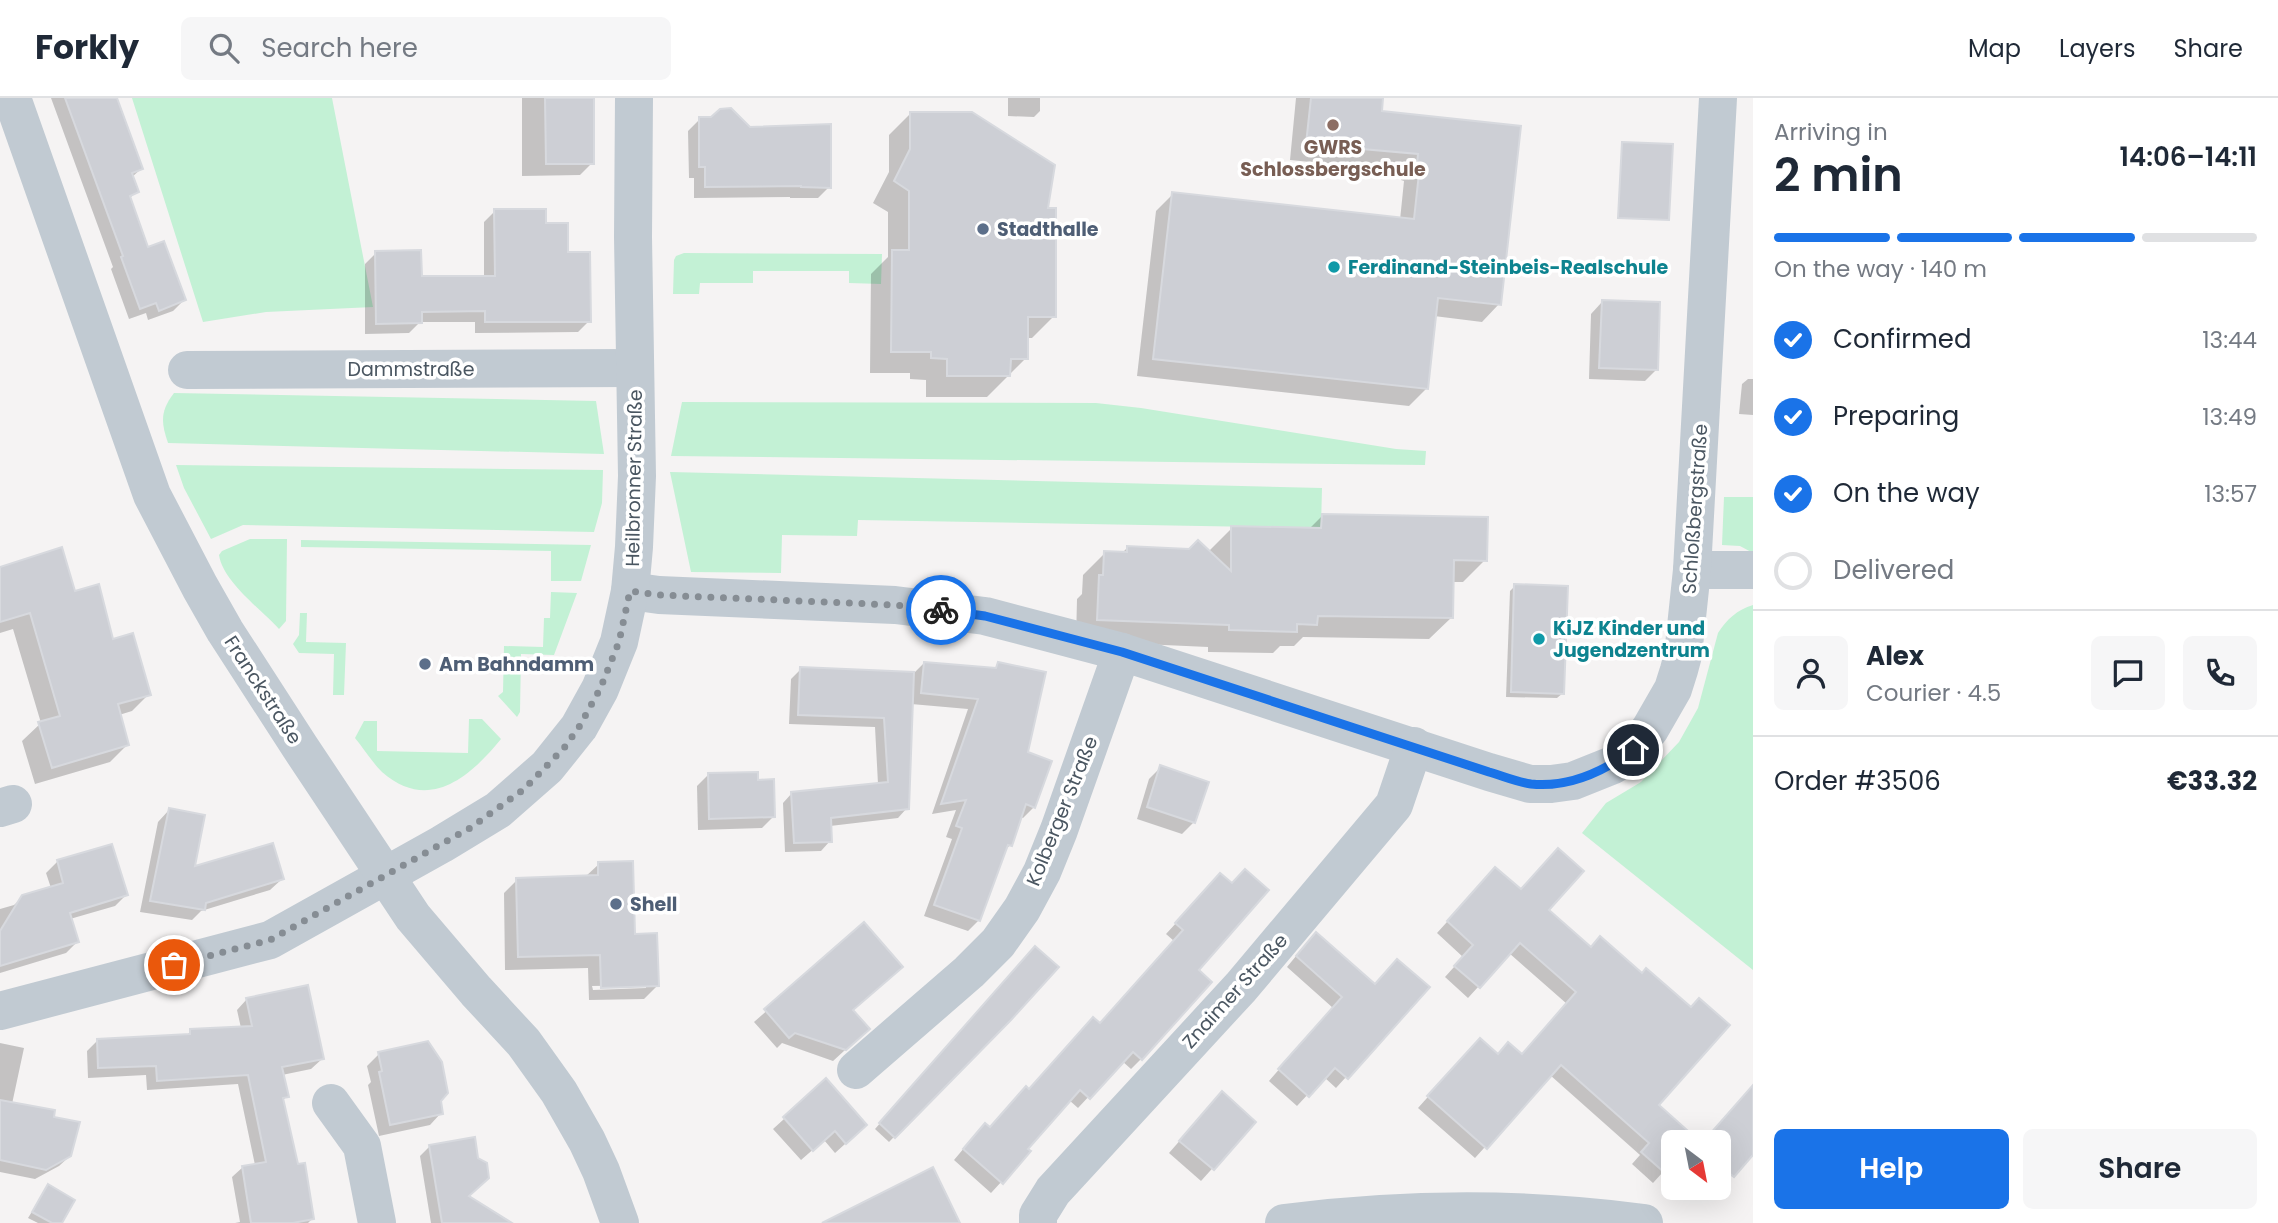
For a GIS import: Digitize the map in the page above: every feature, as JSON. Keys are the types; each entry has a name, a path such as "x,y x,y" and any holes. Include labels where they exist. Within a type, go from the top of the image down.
{"street":[{"name":"Franckstraße","path":"12,98 152,495 225,631 413,917 524,1043 559,1092 601,1171 620,1223"},
{"name":"Heilbronner Straße","path":"0,1011 270,940 498,810 547,767 579,727 600,689 619,642 630,591 637,476 634,98"},
{"name":"Schloßbergstraße","path":"630,591 659,595 895,605 985,616 1122,652 1530,783 1573,781 1613,765 1633,750 1650,729 1673,689 1683,655 1693,556 1717,98"},
{"name":"Dammstraße","path":"187,370 635,368"},
{"path":"1693,556 1753,570"},
{"name":"Kolberger Straße","path":"856,1070 969,972 998,943 1022,909 1042,872 1059,830 1122,652"},
{"name":"Znaimer Straße","path":"1038,1223 1038,1215 1053,1191 1241,987 1394,805 1414,746"},
{"path":"331,1102 362,1146 377,1223"},
{"path":"1284,1223 1346,1215 1508,1211 1644,1223"}],"green space":[{"path":"132,98 332,98 373,307 266,312 203,322"},
{"path":"684,253 882,254 881,284 849,283 849,271 753,271 753,283 700,283 699,294 673,294 674,260 676,256"},
{"path":"174,393 596,401 604,454 168,443 163,417"},
{"path":"682,402 1096,403 1396,449 1426,451 1425,465 671,456"},
{"path":"176,465 603,470 602,503 594,532 243,525 211,539 184,488"},
{"path":"670,472 1322,488 1321,528 858,520 857,536 782,535 781,573 691,572"},
{"path":"1724,497 1753,497 1753,553 1740,546 1722,545"},
{"path":"250,539 287,539 286,621 279,629 235,585 222,565 219,555 222,551"},
{"path":"301,540 591,545 581,581 551,581 551,551 301,547"},
{"path":"551,592 577,593 554,655 521,654 520,712 517,717 498,696 503,692 504,646 543,647 544,618 550,618"},
{"path":"1753,605 1753,970 1582,833 1606,803 1641,782 1679,742 1698,708 1718,633 1733,616"},
{"path":"300,613 307,613 306,642 346,643 344,695 333,695 334,654 299,653 293,644 299,635"},
{"path":"469,719 482,719 501,739 462,777 432,790 399,784 382,772 355,738 364,721 377,721 377,751 468,753"}],"building":[{"path":"65,98 117,98 143,169 132,173 139,192 130,196 148,247 164,241 186,300 159,311 156,303 140,309"},
{"path":"545,98 594,98 594,164 546,164"},
{"name":"Ferdinand-Steinbeis-Realschule","path":"1311,98 1383,98 1382,111 1521,126 1501,305 1438,298 1428,389 1153,359 1172,192 1414,219 1420,164 1417,164 1418,154 1306,144"},
{"path":"731,108 750,127 831,124 831,188 705,187 705,167 699,167 699,117 711,117 720,109"},
{"name":"Stadthalle","path":"910,112 972,112 1055,165 1048,208 1056,208 1056,317 1028,317 1028,359 1011,359 1010,376 947,376 947,359 931,358 931,352 891,352 892,250 909,250 909,191 894,181 910,149"},
{"path":"1622,142 1673,144 1669,220 1618,218"},
{"path":"494,209 546,209 546,223 568,223 568,252 590,252 591,322 485,322 485,311 422,312 422,323 376,324 375,251 421,250 422,276 495,276"},
{"path":"1602,300 1660,302 1658,370 1599,368"},
{"path":"1322,514 1488,517 1487,561 1454,560 1453,618 1318,616 1317,625 1297,624 1297,632 1229,630 1229,625 1097,620 1099,575 1103,575 1104,551 1127,552 1127,546 1189,549 1198,540 1231,571 1231,526 1321,528"},
{"path":"62,547 75,591 99,584 113,639 133,633 151,695 118,704 129,745 52,768 38,722 60,716 30,613 0,622 0,567"},
{"name":"KiJZ Kinder und Jugendzentrum","path":"1514,584 1568,586 1564,694 1511,692"},
{"path":"924,662 996,668 998,662 1046,672 1028,752 1052,761 1035,808 1026,804 1012,846 1008,845 980,921 934,905 962,828 956,826 966,800 941,804 978,699 921,693"},
{"path":"800,667 914,672 909,809 831,818 832,842 794,843 791,792 888,782 884,718 798,715"},
{"path":"1160,765 1209,782 1195,823 1147,807"},
{"path":"758,772 758,780 774,779 775,817 709,819 708,773"},
{"path":"169,808 205,815 195,866 273,843 284,879 206,903 205,910 150,901"},
{"path":"112,844 128,895 70,913 79,942 0,966 0,931 22,895 63,883 57,860"},
{"path":"1558,848 1584,871 1549,910 1591,947 1600,936 1642,973 1646,968 1691,1007 1699,998 1730,1025 1659,1105 1687,1130 1661,1130 1661,1170 1641,1152 1649,1143 1561,1065 1487,1149 1427,1096 1480,1038 1498,1054 1508,1042 1522,1054 1576,992 1520,943 1480,988 1454,966 1473,945 1447,921 1495,867 1521,889"},
{"path":"633,861 635,934 657,933 659,986 601,988 600,955 518,957 516,878 598,875 598,862"},
{"path":"1245,869 1269,890 1199,970 1212,982 1142,1060 1133,1052 1090,1099 1080,1090 1028,1149 1031,1151 1003,1184 963,1149 985,1123 990,1127 1026,1086 1029,1089 1093,1017 1100,1023 1183,930 1175,923 1220,873 1232,883"},
{"path":"864,922 903,967 853,1010 870,1029 846,1050 795,1033 789,1038 764,1009"},
{"path":"1316,932 1375,984 1397,959 1430,987 1348,1079 1335,1068 1309,1097 1278,1069 1342,997 1296,956"},
{"path":"1035,946 1059,967 895,1138 879,1123"},
{"path":"308,985 324,1059 282,1067 289,1097 283,1098 298,1164 305,1163 314,1219 293,1223 251,1223 242,1166 266,1162 248,1075 157,1081 156,1066 98,1068 97,1039 190,1034 190,1029 252,1026 246,998"},
{"path":"428,1041 442,1062 448,1093 441,1101 443,1114 390,1125 379,1072 382,1071 378,1052"},
{"path":"826,1078 867,1125 846,1144 835,1131 813,1151 783,1117"},
{"path":"1753,1085 1753,1155 1734,1177 1731,1175 1731,1130 1713,1130"},
{"path":"1222,1091 1256,1122 1214,1170 1179,1141"},
{"path":"0,1100 55,1110 54,1117 80,1122 71,1156 46,1170 0,1160"},
{"path":"475,1137 478,1158 487,1163 489,1178 469,1196 512,1223 442,1223 429,1145"},
{"path":"933,1167 960,1223 822,1223"},
{"path":"48,1184 75,1200 62,1223 52,1223 32,1212"}],"way so far":[{"path":"174,965 270,940 312,919 470,828 523,790 564,748 600,689 619,642 630,591 659,595 895,605 941,610"}],"place":[{"name":"GWRS Schlossbergschule","path":"1333,125"},
{"name":"Stadthalle","path":"983,229"},
{"name":"Ferdinand-Steinbeis-Realschule","path":"1334,267"},
{"name":"KiJZ Kinder und Jugendzentrum","path":"1539,639"},
{"name":"Am Bahndamm","path":"425,664"},
{"name":"Shell","path":"616,904"}],"route":[{"path":"941,610 985,616 1122,652 1530,783 1551,784 1593,775 1613,765 1633,750"}]}
